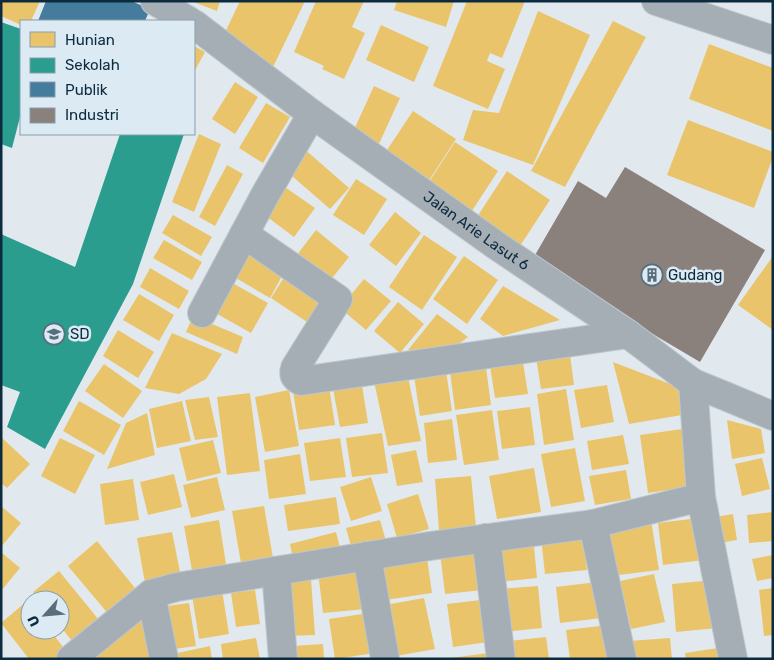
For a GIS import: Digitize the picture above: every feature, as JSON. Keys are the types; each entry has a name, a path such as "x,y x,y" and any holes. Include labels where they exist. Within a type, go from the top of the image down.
{"street":[{"path":"155,1 187,20"},
{"path":"656,1 696,8 773,40"},
{"name":"Jalan Arie Lasut 6","path":"195,25 312,114 497,246 628,334 693,383 773,416"},
{"path":"202,313 265,195 312,114"},
{"path":"244,234 338,299 295,368 294,376 302,381 628,334"},
{"path":"693,383 702,497 734,659"},
{"path":"71,659 152,594 177,587 366,556 593,524 702,497"},
{"path":"593,524 622,659"},
{"path":"486,538 501,659"},
{"path":"366,556 385,659"},
{"path":"276,571 283,659"},
{"path":"152,594 164,659"}],"building: Hunian":[{"path":"1,1 40,1 31,20 20,20 20,25 1,16"},
{"path":"191,1 220,1 217,11"},
{"path":"240,1 305,1 273,67 221,41"},
{"path":"316,1 364,1 352,27 365,33 344,79 322,69 324,66 294,52"},
{"path":"397,1 454,1 446,27 394,10"},
{"path":"467,1 525,1 502,58 490,53 487,61 505,69 488,109 433,86"},
{"path":"538,11 590,35 533,165 463,140 473,110 499,113"},
{"path":"613,21 646,37 565,187 531,171"},
{"path":"381,25 429,47 414,82 366,60"},
{"path":"709,44 773,68 773,131 689,99"},
{"path":"195,47 205,52 195,70"},
{"path":"235,82 258,97 235,134 212,119"},
{"path":"374,86 400,98 378,146 352,134"},
{"path":"266,103 290,117 263,163 239,148"},
{"path":"413,111 456,139 424,188 381,159"},
{"path":"688,120 773,152 773,157 754,208 667,175"},
{"path":"199,134 221,144 194,212 172,202"},
{"path":"455,142 498,171 466,220 423,191"},
{"path":"302,147 349,188 330,209 284,169"},
{"path":"227,165 243,174 215,226 199,217"},
{"path":"507,171 550,200 518,249 475,220"},
{"path":"356,179 387,199 364,235 333,215"},
{"path":"282,185 315,208 294,237 262,213"},
{"path":"395,212 421,233 396,266 369,245"},
{"path":"173,215 212,237 201,256 162,233"},
{"path":"316,230 349,257 329,282 296,256"},
{"path":"424,235 457,257 422,310 389,287"},
{"path":"164,240 202,262 192,280 153,258"},
{"path":"247,244 287,267 270,298 229,274"},
{"path":"464,256 498,280 467,324 433,299"},
{"path":"773,256 773,330 738,305"},
{"path":"150,268 189,291 179,309 140,287"},
{"path":"288,271 325,295 307,322 271,298"},
{"path":"364,279 391,301 366,330 340,308"},
{"path":"227,280 268,303 251,333 210,310"},
{"path":"503,286 560,320 503,336 480,319"},
{"path":"139,294 174,315 159,341 123,320"},
{"path":"398,302 424,324 400,353 374,331"},
{"path":"437,314 468,337 452,349 408,350"},
{"path":"193,316 243,337 237,354 186,332"},
{"path":"118,330 154,352 138,378 103,356"},
{"path":"172,333 222,354 206,379 179,394 145,388"},
{"path":"569,347 574,385 541,389 535,351"},
{"path":"522,356 528,394 495,398 489,360"},
{"path":"485,360 491,405 455,410 449,364"},
{"path":"613,362 678,387 682,415 629,424"},
{"path":"104,364 142,391 123,418 85,391"},
{"path":"445,364 452,411 420,416 413,369"},
{"path":"406,367 421,441 388,446 372,372"},
{"path":"361,379 368,423 340,427 332,383"},
{"path":"607,385 614,422 581,428 574,390"},
{"path":"329,386 335,425 299,430 293,391"},
{"path":"566,389 574,440 544,445 537,394"},
{"path":"289,390 299,446 265,452 255,397"},
{"path":"250,393 260,471 227,475 217,397"},
{"path":"209,397 218,437 195,440 185,400"},
{"path":"79,401 121,425 104,455 63,431"},
{"path":"182,401 191,441 157,448 149,409"},
{"path":"530,407 535,445 502,449 497,411"},
{"path":"492,410 499,460 464,465 456,415"},
{"path":"147,413 155,455 107,469 126,423"},
{"path":"452,419 457,460 428,463 424,423"},
{"path":"727,420 761,429 765,453 732,459"},
{"path":"682,429 690,487 648,493 640,435"},
{"path":"382,433 388,473 352,477 346,438"},
{"path":"623,435 629,464 592,470 587,441"},
{"path":"1,437 30,464 7,488 1,483"},
{"path":"60,438 95,455 75,494 41,476"},
{"path":"340,438 346,477 310,481 304,443"},
{"path":"213,440 221,473 187,481 179,448"},
{"path":"575,448 585,501 551,507 541,454"},
{"path":"416,450 423,482 397,486 391,455"},
{"path":"300,454 306,494 269,499 264,460"},
{"path":"762,458 770,489 742,496 735,464"},
{"path":"534,468 541,512 497,519 489,476"},
{"path":"626,470 631,499 595,505 589,476"},
{"path":"174,474 182,507 148,515 140,482"},
{"path":"471,476 476,527 439,530 435,479"},
{"path":"217,477 225,510 191,518 183,485"},
{"path":"371,477 382,511 351,521 340,487"},
{"path":"133,479 139,520 105,525 100,484"},
{"path":"418,494 429,529 397,538 387,504"},
{"path":"336,497 340,524 288,531 284,505"},
{"path":"1,506 21,523 1,547"},
{"path":"264,506 274,564 242,569 232,511"},
{"path":"773,512 773,541 749,543 747,515"},
{"path":"733,514 737,540 719,543 715,517"},
{"path":"699,518 704,560 663,565 658,523"},
{"path":"219,520 227,570 193,576 184,526"},
{"path":"380,520 386,541 352,550 346,528"},
{"path":"651,520 659,570 611,576 604,527"},
{"path":"172,532 181,577 145,583 137,538"},
{"path":"336,532 341,551 294,563 290,544"},
{"path":"583,534 587,570 545,574 541,538"},
{"path":"533,536 537,578 499,582 495,540"},
{"path":"97,541 139,593 110,616 68,566"},
{"path":"478,548 483,590 445,594 440,552"},
{"path":"426,551 432,593 379,601 373,559"},
{"path":"1,552 20,568 1,591"},
{"path":"773,555 773,578 757,581 752,559"},
{"path":"361,567 366,609 323,613 318,572"},
{"path":"59,571 99,620 72,641 70,638 70,590 35,590"},
{"path":"654,574 665,622 631,629 620,581"},
{"path":"311,579 315,635 289,636 285,580"},
{"path":"713,580 717,628 676,632 672,584"},
{"path":"597,582 602,618 560,623 556,587"},
{"path":"538,586 542,628 504,632 500,589"},
{"path":"773,588 773,635 764,636 759,590"},
{"path":"222,590 229,634 199,639 192,595"},
{"path":"255,590 260,624 236,627 231,593"},
{"path":"424,598 435,649 396,656 385,605"},
{"path":"489,599 495,641 453,647 447,604"},
{"path":"189,603 196,646 167,650 160,607"},
{"path":"20,607 20,640 58,640 66,651 56,659 29,659 1,623"},
{"path":"369,613 375,653 335,659 329,619"},
{"path":"143,619 152,658 84,659"},
{"path":"608,625 612,659 570,659 566,630"},
{"path":"546,637 549,659 511,659 509,641"},
{"path":"256,638 260,659 223,659 221,644"},
{"path":"670,638 672,659 630,659 629,641"},
{"path":"323,644 324,659 293,659 292,646"},
{"path":"210,646 212,659 174,659 173,654"},
{"path":"718,648 720,659 686,659 685,653"},
{"path":"496,652 497,659 450,659 450,658"}],"building: Sekolah":[{"path":"1,22 20,29 20,117 12,148 1,144"},
{"name":"SD","path":"120,135 184,135 133,284 45,449 7,427 20,392 1,385 1,234 75,267"}],"building: Publik":[{"path":"46,1 131,1 150,9 145,20 38,20"}],"building: Industri":[{"name":"Gudang","path":"625,167 765,250 700,362 531,262 578,181 606,198"}],"place":[{"name":"Gudang","path":"652,275"},
{"name":"SD","path":"54,334"}]}
